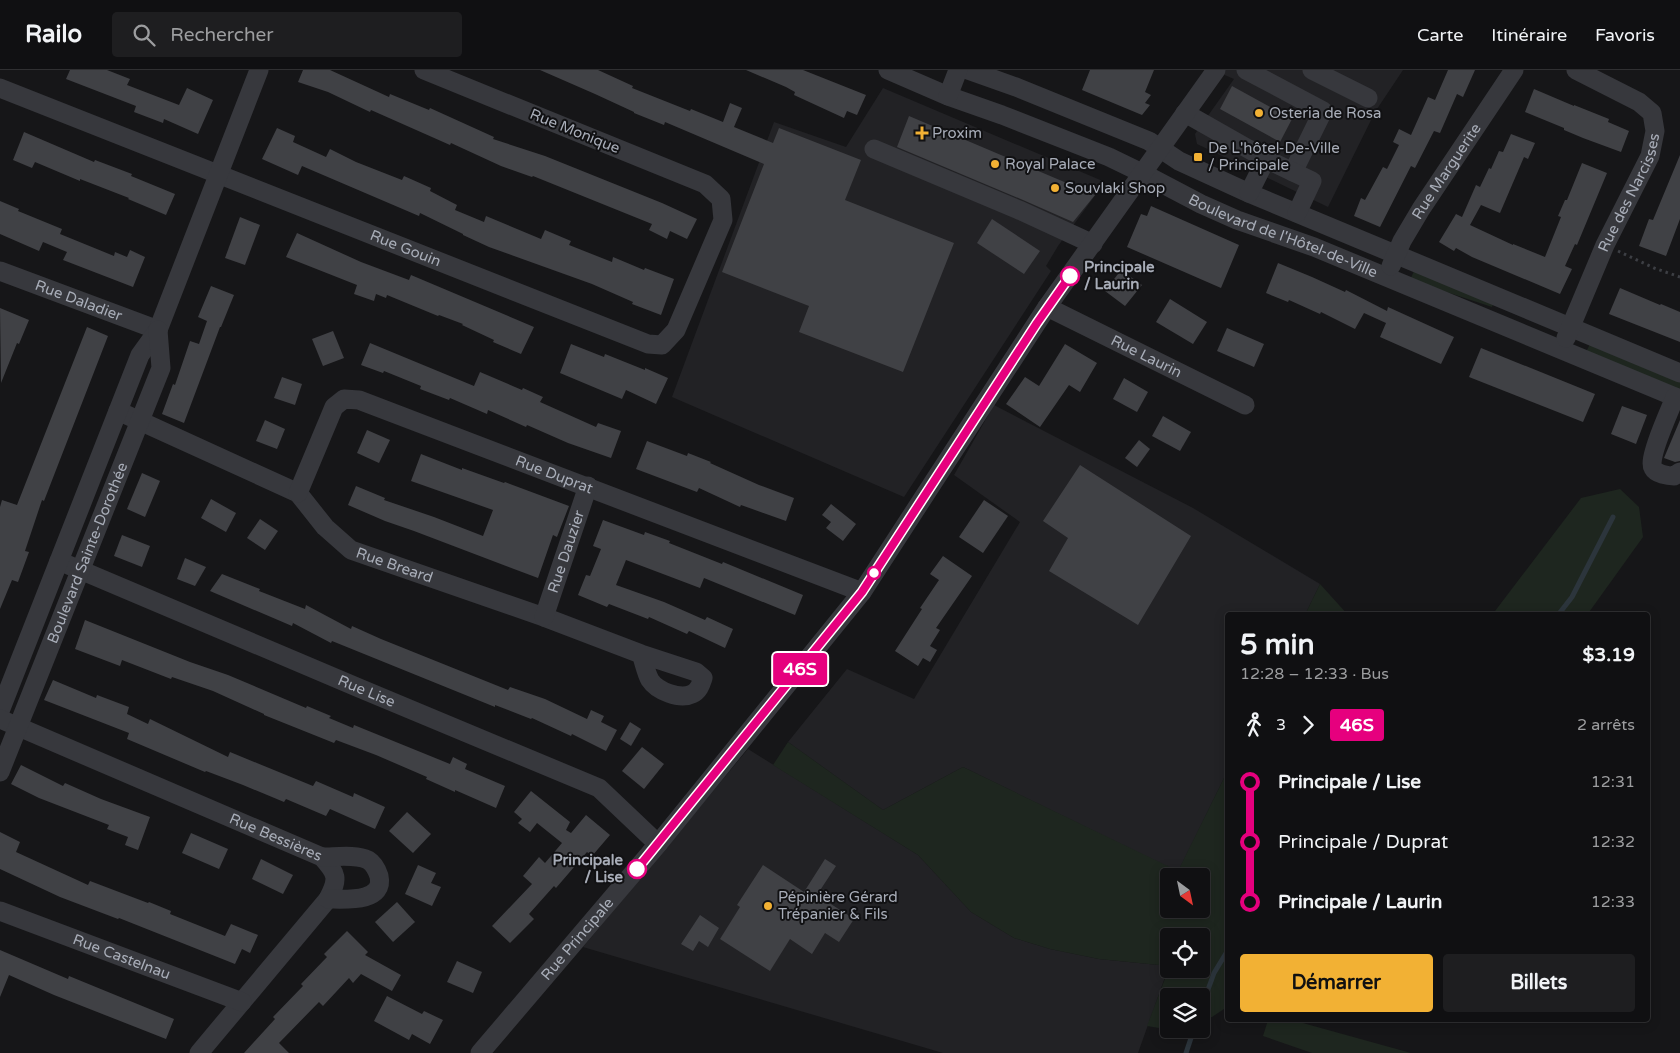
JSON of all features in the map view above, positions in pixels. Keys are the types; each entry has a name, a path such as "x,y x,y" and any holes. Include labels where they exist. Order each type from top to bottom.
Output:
{"street":[{"name":"Boulevard Sainte-Dorothée","path":"0,711 140,355 158,330 259,70"},
{"name":"Rue Monique","path":"424,70 705,184 721,199"},
{"name":"Boulevard de l'Hôtel-de-Ville","path":"888,70 948,96 1109,157 1217,212 1314,247 1678,398"},
{"path":"948,96 958,70"},
{"name":"Boulevard de l'Hôtel-de-Ville","path":"968,70 1016,87 1148,141 1179,161 1249,193 1680,373"},
{"name":"Rue Principale","path":"480,1053 658,844 862,592 1047,307 1216,70"},
{"path":"1246,70 1323,111 1293,172"},
{"path":"1312,70 1368,98"},
{"name":"Rue Marguerite","path":"1386,278 1402,241 1426,201 1514,70"},
{"name":"Rue des Narcisses","path":"1560,350 1605,245 1650,156 1655,131 1652,113 1639,102 1576,70"},
{"path":"1002,115 1016,87"},
{"name":"Rue Gouin","path":"0,88 648,344 662,345 676,330 723,220 721,199"},
{"path":"1185,114 1266,159 1312,181 1297,213"},
{"path":"874,149 1019,210 1093,244"},
{"path":"1249,193 1266,159"},
{"name":"Rue Daladier","path":"0,271 158,330"},
{"name":"Rue Laurin","path":"1047,307 1245,406"},
{"name":"Boulevard Sainte-Dorothée","path":"0,772 161,368 158,330"},
{"path":"1678,398 1654,451 1651,463 1652,468 1663,474 1674,476 1680,472"},
{"name":"Rue Duprat","path":"298,492 334,407 344,399 359,400 862,592"},
{"name":"Rue Breard","path":"118,410 298,492 325,527 352,550 544,617 641,654"},
{"name":"Rue Dauzier","path":"544,617 588,486"},
{"name":"Rue Lise","path":"59,561 599,788 658,844"},
{"name":"Rue Bessières","path":"0,719 322,857 334,870 335,886 328,899 199,1053"},
{"path":"322,857 367,859 373,864 379,875 379,883 374,892 365,898 328,899"},
{"name":"Rue Castelnau","path":"0,912 242,1002"}],"path":[{"path":"1605,245 1654,268 1680,277"}],"shaded area":[{"path":"1213,70 1403,70 1375,112 1328,207 1197,144 1195,134 1234,79"},
{"path":"883,88 1105,182 1058,246 1046,266 1051,271 904,497 672,397 774,122 846,147"},
{"path":"1414,271 1493,304 1492,307 1410,280"},
{"path":"1590,344 1680,381 1680,391 1586,352"},
{"path":"994,405 1193,508 1320,584 1306,612 1225,612 1225,776 1180,868 1170,868 963,767 883,810 788,742 847,669 914,699 1020,522 954,475"},
{"path":"1620,489 1639,507 1643,537 1589,612 1494,612 1581,498"},
{"path":"1320,584 1345,612 1306,612"},
{"path":"788,742 883,810 963,767 1172,868 1160,868 1160,918 1210,918 1210,868 1179,868 1225,776 1225,1008 1212,1017 1210,1018 1210,988 1161,988 1165,978 1210,978 1210,928 1160,928 1160,965 1099,959 1050,949 1014,938 971,912 918,855 773,765"},
{"path":"748,749 918,855 971,912 1014,938 1050,949 1099,959 1160,965 1160,978 1165,978 1138,1053 943,1053 583,947"},
{"path":"1160,992 1160,1028 1147,1026"},
{"path":"1267,1022 1299,1022 1411,1053 1312,1053 1263,1036"}],"building":[{"path":"70,70 107,70 130,79 127,85 179,105 187,88 213,100 198,134 164,119 163,123 134,112 136,106 66,79"},
{"path":"303,70 330,70 389,97 390,94 429,110 430,108 494,137 493,139 545,156 697,219 687,239 670,231 667,239 649,230 652,224 533,176 501,166 371,110 370,112 328,92 298,82"},
{"path":"540,70 598,70 633,86 632,88 723,122 730,103 742,108 734,127 773,143 779,128 861,160 845,200 954,243 903,372 799,332 809,306 722,272 764,164 665,122 664,125 634,113"},
{"path":"746,70 803,70 866,95 857,115 847,111 844,118 794,95 795,92 786,87"},
{"path":"1090,70 1154,70 1145,92 1151,95 1145,103 1150,105 1142,115 1082,90"},
{"path":"1448,70 1475,70 1463,97 1457,94 1440,133 1434,131 1415,168 1411,166 1380,227 1354,216 1361,198 1365,200 1383,167 1387,169 1399,145 1393,142 1399,129 1411,135 1428,97 1435,100"},
{"path":"1232,86 1292,119 1280,142 1220,109"},
{"path":"1534,89 1609,119 1608,122 1629,131 1621,152 1583,138 1525,112"},
{"path":"909,116 1095,195 1073,222 897,147"},
{"path":"277,128 295,136 293,142 326,157 330,149 356,162 402,180 404,176 431,188 430,191 457,205 455,210 484,222 486,216 541,239 545,230 571,241 569,245 612,262 613,257 644,270 645,268 674,279 661,315 632,304 633,302 592,284 489,247 420,213 419,216 302,166 298,175 262,159"},
{"path":"24,132 94,162 95,160 132,174 131,176 175,194 166,215 129,198 80,179 80,181 35,162 32,168 13,160"},
{"path":"1511,134 1535,143 1528,159 1524,157 1500,213 1481,205 1470,225 1513,245 1545,257 1561,217 1558,216 1565,200 1567,200 1582,163 1607,173 1577,245 1575,244 1565,266 1572,269 1560,294 1472,257 1456,248 1454,251 1439,242 1456,214 1462,217 1476,185 1480,187 1499,151 1503,152"},
{"path":"1680,155 1680,219 1666,256 1639,246 1649,219 1653,220"},
{"path":"0,201 19,209 18,211 62,229 60,234 114,256 115,252 127,257 130,250 145,257 133,287 63,260 67,252 43,242 39,251 0,234"},
{"path":"1151,206 1239,245 1221,288 1127,247 1141,214 1147,216"},
{"path":"240,217 260,225 245,265 225,258"},
{"path":"992,219 1040,251 1024,274 977,243"},
{"path":"297,233 361,262 409,280 411,275 534,327 521,354 493,342 494,340 463,324 387,295 386,298 376,294 374,301 354,294 357,285 286,257"},
{"path":"1278,263 1345,292 1346,290 1387,311 1388,307 1454,337 1441,364 1380,337 1386,323 1364,313 1355,329 1321,312 1320,314 1289,300 1288,302 1266,293"},
{"path":"1121,270 1142,285 1125,306 1105,291"},
{"path":"211,286 234,295 184,423 162,414 173,384 175,385 190,341 199,344 207,321 198,317"},
{"path":"1620,288 1680,312 1680,342 1609,314"},
{"path":"1170,299 1207,322 1193,344 1156,322"},
{"path":"0,308 29,320 19,344 17,343 1,383"},
{"path":"87,327 108,336 44,501 42,500 25,551 29,552 18,582 12,580 0,609 0,507 2,500 17,505"},
{"path":"1227,328 1264,344 1254,367 1217,351"},
{"path":"333,331 344,358 323,366 312,339"},
{"path":"370,343 474,386 480,372 543,397 540,402 596,427 598,423 621,431 611,458 568,443 527,425 526,427 488,410 487,414 450,398 449,400 420,389 421,386 384,371 383,373 361,365"},
{"path":"571,344 604,357 605,354 645,370 645,368 668,378 656,404 626,390 622,399 560,373"},
{"path":"1065,344 1097,363 1080,392 1069,385 1040,427 1006,404 1025,377 1039,386"},
{"path":"1481,348 1595,394 1583,422 1469,377"},
{"path":"282,377 302,384 295,405 274,398"},
{"path":"1124,378 1148,392 1137,412 1113,399"},
{"path":"1622,406 1647,415 1636,444 1611,434"},
{"path":"1163,416 1191,432 1180,451 1152,436"},
{"path":"265,420 285,429 277,449 256,441"},
{"path":"1680,420 1680,461 1675,462 1664,458"},
{"path":"367,430 390,440 379,463 357,453"},
{"path":"1139,440 1150,449 1137,467 1125,458"},
{"path":"647,441 687,456 688,453 759,485 794,498 786,521 741,505 740,507 699,488 697,492 636,469"},
{"path":"421,454 462,470 462,468 505,482 569,506 557,537 553,535 538,578 385,521 348,505 356,486 385,498 384,500 483,536 493,510 411,481"},
{"path":"1080,465 1191,536 1138,625 1049,571 1068,538 1043,521"},
{"path":"142,473 160,481 145,517 127,509"},
{"path":"211,499 236,513 226,532 201,518"},
{"path":"984,500 1008,516 983,553 959,537"},
{"path":"831,504 856,524 843,541 826,528 831,522 822,515"},
{"path":"260,519 278,531 265,550 247,538"},
{"path":"603,520 644,535 645,532 670,541 669,543 722,564 723,562 803,595 795,615 704,578 700,588 626,560 616,585 664,602 705,620 707,617 733,629 725,648 689,631 687,634 649,617 648,619 609,604 607,607 578,595 586,575 590,576 601,549 593,546"},
{"path":"122,535 150,546 142,567 114,556"},
{"path":"943,556 972,576 936,628 940,630 930,646 937,650 930,662 923,658 918,666 895,651 939,580 930,574"},
{"path":"185,558 206,567 195,586 177,579"},
{"path":"222,574 305,609 306,605 351,629 352,626 508,690 510,687 545,699 587,719 591,710 604,716 601,722 617,730 606,751 572,734 571,736 532,718 495,705 495,707 332,641 331,643 293,623 292,626 210,591"},
{"path":"85,620 190,662 228,675 306,708 307,706 353,728 354,725 450,764 453,757 467,764 465,769 505,786 496,808 455,790 455,792 426,779 427,777 376,755 336,740 334,743 264,715 213,691 172,677 171,679 122,660 120,666 75,649"},
{"path":"53,680 96,698 97,695 129,707 127,714 148,724 150,719 228,757 230,752 313,786 316,781 353,797 354,793 385,807 375,829 330,809 326,816 286,799 284,802 205,772 127,739 129,733 44,700"},
{"path":"630,722 641,729 631,746 620,739"},
{"path":"642,747 664,764 644,789 622,771"},
{"path":"21,765 63,786 65,783 150,817 138,850 125,845 128,837 107,829 109,825 39,798 11,784"},
{"path":"531,791 570,822 566,830 571,833 586,815 610,835 592,856 587,852 556,888 554,886 529,914 534,919 510,943 492,926 532,884 523,876 539,857 545,863 562,843 537,823 530,832 518,823 522,819 514,812"},
{"path":"407,812 431,834 413,853 389,831"},
{"path":"0,832 20,842 16,852 88,885 90,881 149,902 171,911 170,914 225,936 231,924 258,935 250,953 242,949 235,964 60,897 0,869"},
{"path":"191,833 228,849 219,869 182,853"},
{"path":"261,859 293,875 283,894 252,879"},
{"path":"825,859 836,866 817,895 854,919 839,942 825,933 812,954 790,939 770,971 720,939 740,907 737,905 763,865 804,892"},
{"path":"418,865 436,873 431,883 441,887 432,906 405,894"},
{"path":"397,902 415,922 393,942 375,922"},
{"path":"700,915 719,928 708,947 699,941 693,951 681,944"},
{"path":"347,931 368,952 365,955 401,975 392,991 361,974 353,983 349,978 323,1006 319,1002 279,1043 289,1053 244,1053 275,1019 273,1017 303,986 301,984 327,957 324,954"},
{"path":"0,950 68,979 69,976 174,1019 166,1039 54,995 9,975 0,997"},
{"path":"457,961 482,972 473,993 447,982"},
{"path":"387,996 422,1014 424,1011 443,1020 430,1044 412,1034 409,1040 374,1021"}],"waterway":[{"path":"1560,612 1572,597 1613,517"},
{"path":"1209,988 1214,973 1225,955"},
{"path":"1186,1053 1191,1038"}],"bus line":[{"name":"46S","path":"637,869 862,592 1047,307 1070,276"}],"place":[{"name":"Osteria de Rosa","path":"1259,113"},
{"name":"Proxim","path":"922,133"},
{"name":"De L'hôtel-De-Ville / Principale","path":"1198,157"},
{"name":"Royal Palace","path":"995,164"},
{"name":"Souvlaki Shop","path":"1055,188"},
{"name":"Principale / Laurin","path":"1070,276"},
{"name":"Principale / Lise","path":"637,869"},
{"name":"Pépinière Gérard Trépanier & Fils","path":"768,906"}]}
